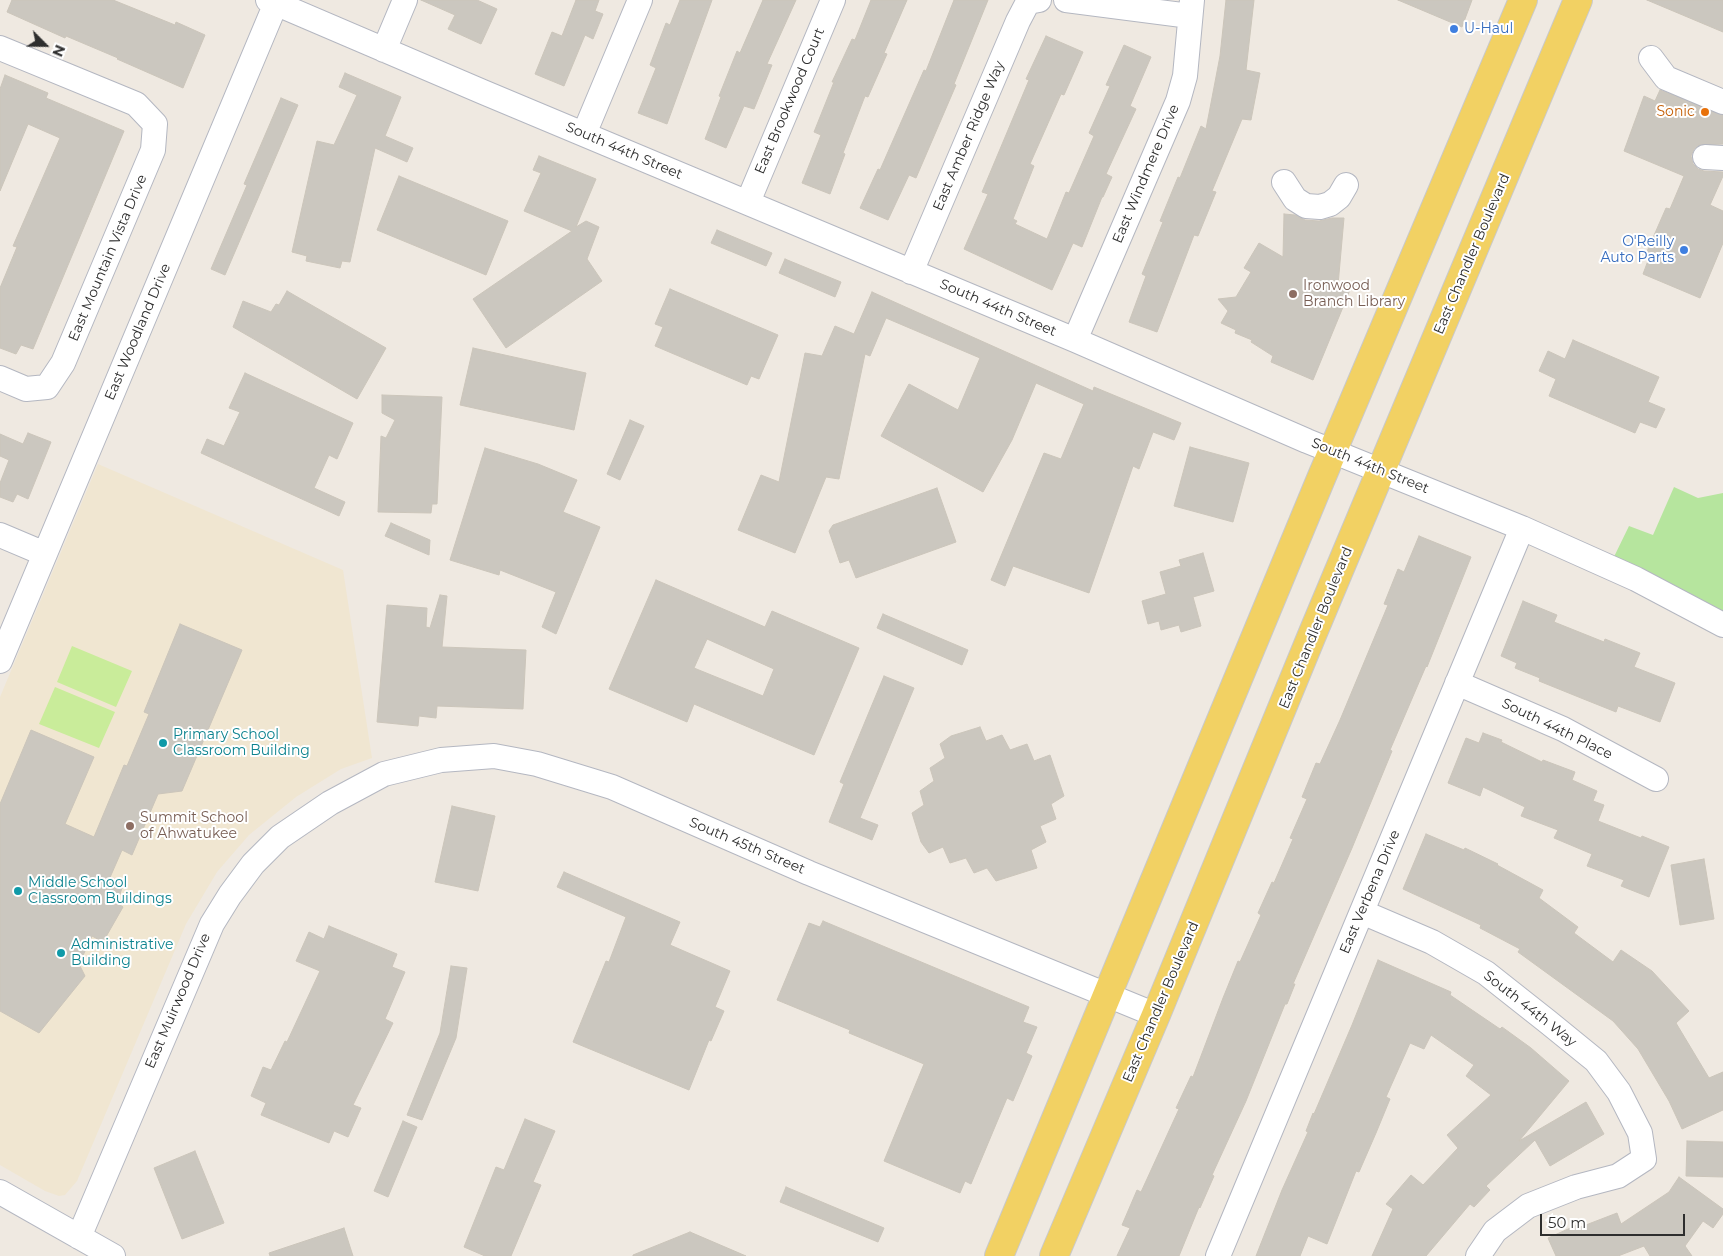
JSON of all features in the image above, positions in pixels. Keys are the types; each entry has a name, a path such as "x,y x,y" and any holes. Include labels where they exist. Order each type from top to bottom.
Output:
{"main road":[{"path":"999,1256 1333,451 1523,0"},
{"name":"East Chandler Boulevard","path":"1054,1256 1578,0"}],"street":[{"path":"384,50 405,0"},
{"path":"584,134 640,0"},
{"name":"East Brookwood Court","path":"748,202 833,0"},
{"path":"1066,0 1191,8"},
{"name":"East Amber Ridge Way","path":"912,272 1018,21 1034,1"},
{"name":"South 44th Street","path":"272,2 1075,340 1333,451 1522,528 1636,579 1723,625"},
{"name":"East Woodland Drive","path":"0,661 272,2"},
{"name":"East Windmere Drive","path":"1075,340 1178,101 1185,76 1191,8"},
{"name":"East Mountain Vista Drive","path":"0,48 136,104 155,124 153,150 63,363 47,387 26,389 0,378"},
{"path":"1651,58 1666,78 1723,102"},
{"path":"1284,182 1295,200 1306,206 1320,207 1330,204 1339,197 1346,186"},
{"name":"East Verbena Drive","path":"1218,1256 1522,528"},
{"path":"0,535 44,554"},
{"name":"South 44th Place","path":"1457,683 1563,729 1656,779"},
{"name":"South 45th Street","path":"330,803 384,774 442,760 494,756 537,764 612,787 803,870 1156,1015"},
{"name":"East Muirwood Drive","path":"79,1237 212,924 253,864 280,837 330,803"},
{"name":"South 44th Way","path":"1362,912 1432,942 1486,973 1596,1061 1619,1092 1640,1133 1644,1160 1618,1176 1576,1188 1528,1206 1495,1231 1478,1256"},
{"path":"0,1192 114,1256"}],"shaded area":[{"name":"Summit School of Ahwatukee","path":"98,464 343,570 372,758 341,769 296,797 249,835 217,872 186,924 77,1181 65,1195 59,1196 45,1191 0,1165 0,697"}],"green space":[{"path":"1674,487 1698,498 1723,493 1723,625 1609,567 1629,526 1653,535"},
{"path":"72,646 132,671 116,707 57,682"},
{"path":"55,687 115,712 99,748 39,724"}],"building":[{"path":"12,0 113,0 175,25 176,22 205,35 183,88 118,58 66,36 65,38 7,12"},
{"path":"421,0 477,0 497,9 481,44 448,29 455,15"},
{"path":"576,0 599,0 595,11 603,14 593,39 585,35 564,86 535,74 552,32 562,36"},
{"path":"680,0 712,0 667,124 638,113 656,68 650,65 666,23 670,25"},
{"path":"763,0 796,0 767,64 772,65 754,109 744,106 726,148 705,139 721,97 719,96 737,51 740,53"},
{"path":"871,0 907,0 884,53 887,54 868,97 865,96 843,153 845,154 830,194 802,183 821,135 814,132 834,82 832,82 852,39 855,40"},
{"path":"954,0 988,0 954,84 956,85 916,178 909,175 888,220 860,208 878,169 880,170 924,70 926,71"},
{"path":"1226,0 1254,0 1246,70 1260,73 1251,120 1242,119 1212,191 1216,192 1198,236 1194,235 1157,332 1129,322 1146,276 1142,274 1163,222 1160,221 1201,126 1206,129 1220,56"},
{"name":"U-Haul","path":"1398,0 1472,0 1462,27"},
{"path":"1647,0 1723,0 1723,32"},
{"path":"1046,36 1083,52 1064,95 1061,94 1030,164 1034,166 1013,219 1017,221 1015,224 1047,239 1066,192 1069,193 1094,136 1089,133 1110,86 1106,85 1124,45 1151,57 1130,106 1136,109 1106,174 1112,177 1082,247 1073,243 1052,290 964,249 988,194 982,192 1029,80 1026,79"},
{"path":"345,73 401,97 385,136 413,148 407,162 375,148 350,262 342,261 340,268 306,261 307,256 292,252 317,141 334,145 357,95 339,87"},
{"path":"5,75 48,93 46,98 124,131 33,349 21,345 16,354 0,348 0,288 17,247 13,246 60,138 28,124 0,191 0,89"},
{"path":"1660,90 1723,115 1723,144 1699,145 1694,149 1691,156 1693,164 1698,169 1723,172 1710,205 1723,211 1723,243 1700,298 1643,274 1649,258 1645,256 1666,208 1670,209 1684,176 1624,151 1644,96 1655,101"},
{"path":"281,98 298,105 225,275 211,269 247,185 244,184"},
{"path":"539,156 596,179 576,227 586,221 599,227 587,259 602,281 506,348 473,299 572,231 524,211 541,173 533,170"},
{"path":"399,176 508,221 486,275 377,230"},
{"name":"Ironwood Branch Library","path":"1284,214 1295,215 1305,220 1319,221 1344,218 1338,285 1350,290 1313,380 1271,362 1273,356 1251,342 1252,340 1235,333 1236,330 1221,323 1228,311 1218,299 1236,297 1251,272 1244,268 1259,243 1283,257"},
{"path":"717,230 772,253 766,266 711,243"},
{"path":"785,259 841,282 835,297 779,273"},
{"path":"670,289 778,335 759,379 751,376 747,385 655,346 663,327 655,324"},
{"path":"287,291 386,348 357,399 233,327 243,301 271,312 276,304 279,305"},
{"path":"872,292 1093,391 1094,387 1181,423 1174,440 1153,432 1139,469 1133,466 1089,593 1013,566 1005,586 991,580 1044,453 1061,459 1084,404 1036,383 1012,440 983,492 881,436 909,384 958,410 980,358 886,318 870,356 865,354 839,479 826,477 795,553 738,530 761,475 779,482 805,353 822,356 835,326 854,334"},
{"path":"1573,340 1659,377 1648,402 1665,409 1656,428 1640,422 1635,433 1549,396 1556,379 1539,371 1548,351 1565,359"},
{"path":"473,348 586,373 574,430 460,405"},
{"path":"245,373 353,423 337,459 329,455 314,488 345,502 339,516 201,453 207,439 224,446 240,412 229,408"},
{"path":"382,395 442,397 437,504 432,504 431,513 378,512 381,436 386,438 395,420 382,413"},
{"path":"630,420 644,426 620,480 607,474"},
{"path":"28,433 51,442 28,499 17,494 13,502 0,497 0,483 9,460 0,456 0,434 23,444"},
{"path":"1190,447 1249,463 1233,522 1174,506"},
{"path":"485,448 538,464 577,480 563,512 600,527 556,634 542,627 556,592 500,570 499,575 450,560"},
{"path":"937,488 956,542 856,578 849,560 840,563 829,531 833,525"},
{"path":"391,523 430,540 429,555 385,536"},
{"path":"1419,536 1471,557 1427,667 1390,750 1392,751 1352,848 1293,984 1295,984 1287,1004 1285,1004 1246,1101 1212,1175 1214,1176 1179,1256 1117,1256 1130,1228 1122,1225 1137,1190 1141,1192 1179,1109 1176,1108 1191,1076 1193,1077 1238,961 1240,962 1261,915 1258,913 1272,882 1274,883 1293,839 1290,838 1307,799 1302,797 1316,763 1320,764 1340,720 1388,605 1384,604 1398,569 1404,572"},
{"path":"1203,553 1214,591 1193,597 1201,626 1181,632 1179,625 1161,630 1159,621 1148,624 1142,601 1166,594 1160,572 1181,566 1179,560"},
{"path":"656,580 765,627 772,611 859,648 814,755 694,704 687,722 609,689","holes":["707,639 774,669 763,696 694,668"]},
{"path":"440,595 447,596 442,647 526,650 523,709 437,706 436,718 419,716 418,726 377,722 387,605 427,608 426,627 430,628"},
{"path":"1523,601 1557,615 1554,622 1604,642 1605,639 1640,653 1634,667 1675,683 1660,722 1618,706 1616,712 1539,681 1540,678 1515,668 1517,663 1501,656"},
{"path":"883,614 968,650 962,665 877,628"},
{"path":"180,624 242,650 182,791 158,794 132,855 122,850 108,882 122,888 117,903 123,907 103,942 92,936 79,964 85,976 39,1033 0,1011 0,804 31,730 94,757 65,824 94,837 124,765 127,766 149,714 144,712"},
{"path":"884,676 914,688 860,818 878,825 872,840 829,822 844,784 840,782"},
{"path":"980,727 986,741 1002,735 1010,750 1027,744 1034,761 1050,755 1064,796 1051,804 1056,819 1040,826 1046,842 1031,850 1037,868 996,881 987,868 974,873 966,858 950,863 943,847 929,853 921,842 912,813 924,805 920,791 934,781 930,768 945,758 940,744 951,736"},
{"path":"1483,733 1502,740 1501,742 1542,762 1543,760 1575,772 1572,780 1597,791 1593,801 1604,805 1598,821 1669,847 1649,897 1621,886 1624,880 1587,866 1592,854 1554,838 1558,830 1521,816 1525,807 1483,787 1480,796 1448,783 1466,738 1479,743"},
{"path":"452,806 495,816 478,891 435,882"},
{"path":"1426,834 1464,850 1465,848 1498,864 1543,890 1539,898 1578,927 1574,933 1613,962 1621,950 1652,971 1689,1011 1676,1023 1709,1078 1723,1072 1723,1110 1682,1129 1669,1101 1638,1049 1613,1021 1518,952 1520,949 1480,928 1481,925 1403,889"},
{"path":"1704,859 1714,919 1680,925 1671,865"},
{"path":"564,872 680,922 670,945 730,971 715,1007 724,1011 711,1041 709,1040 689,1090 573,1042 606,961 609,962 626,917 557,887"},
{"path":"823,921 1029,1007 1023,1022 1037,1027 1026,1053 1032,1056 1013,1101 1007,1098 971,1184 965,1181 960,1193 884,1161 924,1064 849,1033 850,1030 777,1000 809,923 820,927"},
{"path":"329,926 397,954 392,967 405,972 385,1019 393,1023 353,1105 361,1108 348,1137 334,1131 329,1143 261,1115 266,1103 251,1096 263,1067 271,1070 285,1041 287,1042 320,971 296,961 309,932 324,939"},
{"path":"1378,960 1451,992 1450,995 1500,1029 1502,1027 1531,1048 1569,1081 1519,1141 1586,1102 1604,1134 1550,1166 1535,1140 1486,1186 1490,1190 1474,1207 1470,1204 1426,1256 1372,1256 1393,1209 1386,1204 1411,1175 1423,1185 1458,1148 1447,1135 1491,1095 1466,1076 1474,1065 1431,1035 1424,1049 1410,1043 1386,1097 1390,1099 1376,1133 1359,1172 1356,1171 1327,1244 1308,1236 1300,1256 1256,1256 1282,1190 1308,1132 1306,1131 1313,1113"},
{"path":"451,966 467,968 456,1038 422,1120 407,1115 440,1033"},
{"path":"525,1119 555,1131 533,1182 541,1185 511,1256 485,1256 464,1247 496,1167 504,1170"},
{"path":"403,1121 417,1127 388,1197 374,1191"},
{"path":"1687,1141 1723,1142 1723,1177 1686,1176"},
{"path":"195,1151 224,1223 182,1239 154,1168"},
{"path":"1679,1177 1723,1209 1723,1214 1713,1228 1703,1221 1685,1246 1692,1256 1650,1256 1644,1246 1618,1256 1556,1256 1548,1238 1577,1225 1578,1228 1617,1213 1621,1224 1669,1192"},
{"path":"786,1187 884,1228 878,1242 780,1202"},
{"path":"344,1228 353,1256 270,1256 269,1253"},
{"path":"690,1232 746,1256 633,1256 633,1255"}],"place":[{"name":"U-Haul","path":"1454,29"},
{"name":"Sonic","path":"1705,112"},
{"name":"O'Reilly Auto Parts","path":"1684,250"},
{"name":"Ironwood Branch Library","path":"1293,294"},
{"name":"Primary School Classroom Building","path":"163,743"},
{"name":"Summit School of Ahwatukee","path":"130,826"},
{"name":"Middle School Classroom Buildings","path":"18,891"},
{"name":"Administrative Building","path":"61,953"}]}
